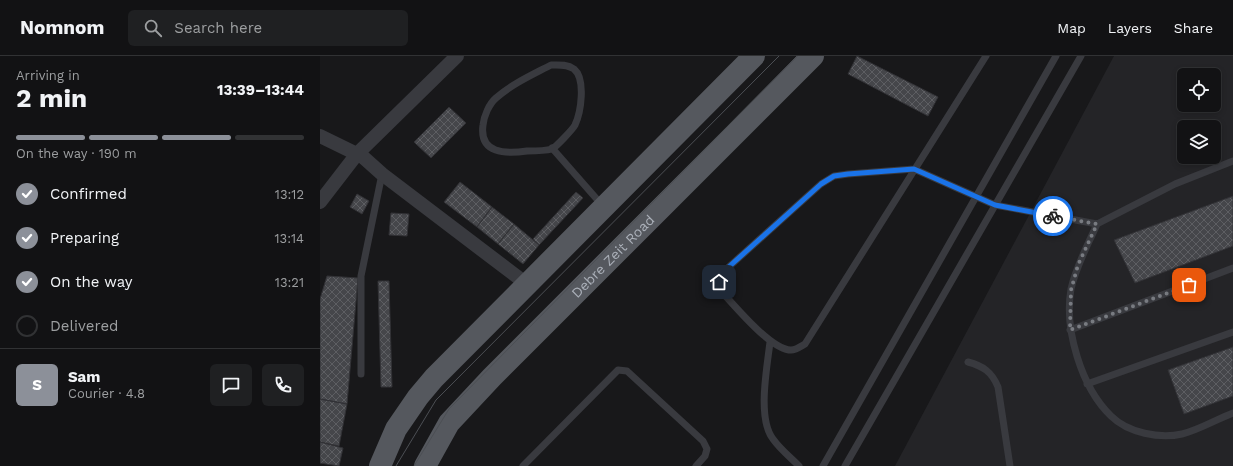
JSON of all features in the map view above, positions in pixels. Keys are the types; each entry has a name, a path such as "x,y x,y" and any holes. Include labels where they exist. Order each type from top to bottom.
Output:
{"main road":[{"path":"380,466 396,429 418,397 434,378 754,56"},
{"name":"Debre Zeit Road","path":"425,466 449,423 492,377 813,56"}],"street":[{"path":"320,202 357,154 457,56"},
{"path":"320,136 363,157 382,174 528,285"}],"lane":[{"path":"986,56 914,169 805,344 797,349 789,350 770,342 722,291 719,282 722,273 821,184 834,176 914,169 995,205 1097,224 1175,184 1233,161"},
{"path":"823,466 1056,56"},
{"path":"845,466 1081,56"},
{"path":"550,65 563,65 575,70 580,79 582,92 580,110 575,126 552,148 509,154 495,150 485,143 482,132 484,117 495,99 518,82 550,65"},
{"path":"552,148 604,208"},
{"path":"361,374 361,276 382,174"},
{"path":"1097,224 1078,265 1071,290 1070,330 1087,384 1111,416 1131,429 1157,435 1182,434 1233,413"},
{"path":"1070,330 1233,268"},
{"path":"1087,384 1233,332"},
{"path":"770,342 766,382 766,421 772,439 799,466"},
{"path":"968,362 987,370 994,378 998,387 1010,466"},
{"path":"523,466 618,370 627,371 704,441 707,449 705,456 696,466"}],"shaded area":[{"path":"1114,56 1233,56 1233,466 895,466"}],"building":[{"path":"857,56 938,97 928,116 848,74"},
{"path":"449,107 466,123 431,158 414,142"},
{"path":"460,182 492,207 477,227 444,202"},
{"path":"576,192 583,198 539,245 533,239"},
{"path":"357,194 369,201 362,214 350,207"},
{"path":"1233,196 1233,246 1135,283 1114,240"},
{"path":"492,207 514,224 498,244 477,227"},
{"path":"391,213 409,214 407,236 389,235"},
{"path":"514,224 539,245 523,264 498,244"},
{"path":"327,276 358,278 347,404 320,399 320,299"},
{"path":"378,281 389,281 392,387 381,387"},
{"path":"1233,347 1233,396 1184,414 1168,370"},
{"path":"320,399 347,404 339,446 320,442"},
{"path":"320,442 343,448 339,466 320,463"}],"tram line":[{"path":"396,466 436,400 779,56"},
{"path":"414,466 449,409 797,56"}],"way so far":[{"path":"1053,216 1097,224 1078,265 1071,290 1070,330 1189,285"}],"route":[{"path":"719,282 722,273 821,184 834,176 914,169 995,205 1053,216"}]}
